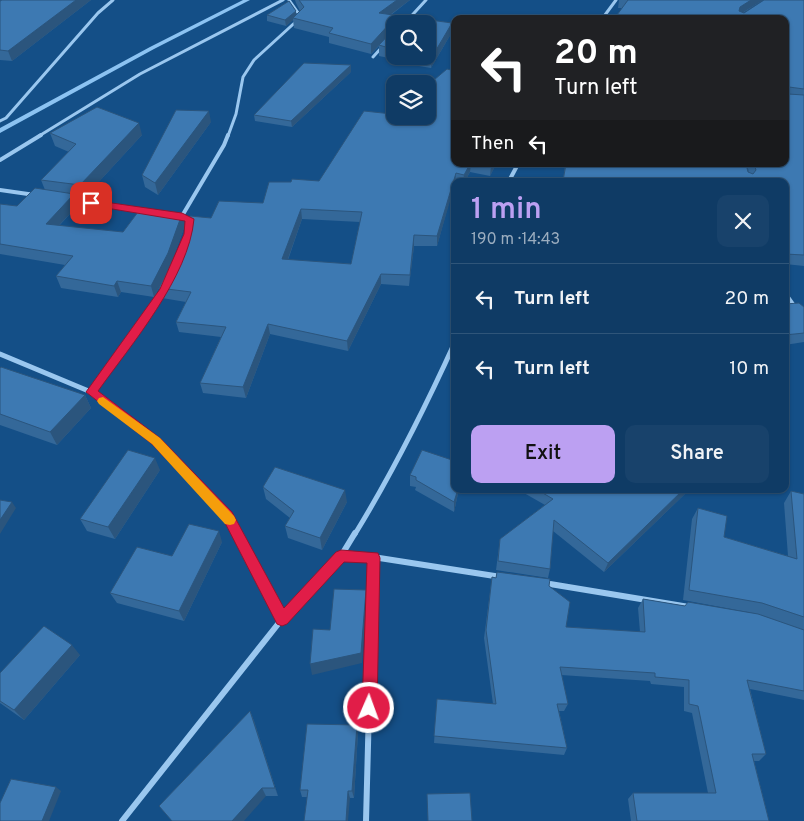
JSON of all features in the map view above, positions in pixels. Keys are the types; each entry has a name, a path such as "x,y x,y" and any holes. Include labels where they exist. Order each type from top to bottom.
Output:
{"street":[{"path":"0,121 6,118 98,13 113,0"},
{"path":"0,160 140,74 283,0"},
{"path":"182,216 224,144 236,114 243,77 254,60 301,17 289,0"},
{"path":"412,15 426,0"},
{"path":"605,15 616,0"},
{"path":"373,57 384,45"},
{"path":"0,190 38,195"},
{"path":"67,199 153,212"},
{"path":"172,214 190,219 188,234"},
{"path":"91,392 165,290 168,282"},
{"path":"789,303 804,319"},
{"path":"122,821 282,619 341,556 384,486 428,402 451,351"},
{"path":"0,354 91,392 156,441 228,516 282,619"},
{"path":"341,556 373,558 511,578"},
{"path":"366,821 373,558"},
{"path":"541,582 696,608"}],"building":[{"path":"76,0 8,51 0,50 0,1"},
{"path":"299,0 397,0 379,13 394,15 386,15 386,28 371,44 329,33 333,28 293,18 304,7"},
{"path":"628,0 751,0 740,7 739,11 744,13 764,0 804,0 804,89 789,87 789,15 617,15"},
{"path":"289,1 296,11 285,20 267,15"},
{"path":"436,21 451,23 436,50"},
{"path":"386,38 386,47 379,45"},
{"path":"304,63 351,65 291,121 254,115"},
{"path":"447,69 451,70 451,167 468,167 464,175 456,173 454,178 451,178 451,190 437,236 414,235 410,275 381,274 347,341 268,324 243,387 200,383 226,327 176,322 191,292 159,288 180,246 190,216 211,218 219,201 263,203 269,182 291,182 292,179 319,181 364,111 386,113 386,125 436,125 436,78","holes":["301,209 362,212 351,264 282,259"]},
{"path":"789,94 804,95 804,255 789,254 789,178 564,178 565,167 747,167 748,172 753,174 756,170 755,167 789,167"},
{"path":"97,107 139,123 80,185 41,180 76,144 50,133"},
{"path":"176,110 209,111 155,183 142,175"},
{"path":"35,188 74,194 46,224 123,232 141,208 182,214 168,253 151,286 117,281 114,286 56,276 73,256 0,244 0,204 17,206"},
{"path":"799,303 804,307 804,333 789,335 789,304"},
{"path":"1,367 85,395 50,432 0,414"},
{"path":"128,450 155,458 108,527 80,519"},
{"path":"422,450 451,460 451,493 457,493 454,502 416,480 416,477 410,475"},
{"path":"275,467 345,490 320,538 285,526 294,511 263,487"},
{"path":"791,491 804,494 804,617 762,603 689,590 698,508 727,516 724,537 797,559"},
{"path":"543,493 680,493 608,563 554,520 550,569 498,561 500,539 553,499"},
{"path":"0,500 12,502 0,520"},
{"path":"189,524 219,531 179,611 110,593 137,547 172,556"},
{"path":"497,572 550,579 549,586 570,602 566,627 645,632 643,599 685,606 688,602 758,614 804,630 804,691 747,680 766,754 752,754 769,821 637,821 633,793 716,793 698,706 689,704 689,680 655,677 655,673 560,667 568,704 557,704 567,748 434,736 437,699 496,704 486,630 492,577 496,578"},
{"path":"334,589 366,590 361,653 310,664 313,629 330,630"},
{"path":"44,626 72,645 14,710 0,701 0,673"},
{"path":"250,711 275,788 262,788 232,821 172,821 159,806"},
{"path":"307,724 357,725 352,791 348,791 346,821 304,821 308,790 300,790"},
{"path":"11,779 56,787 42,821 0,821 0,803"},
{"path":"470,793 472,821 428,821 427,794"}],"waterway":[{"path":"0,131 152,48 247,0"}],"slow traffic":[{"path":"103,401 156,441 230,520"}],"route":[{"path":"91,203 182,216 190,219 188,234 165,290 91,392 156,441 228,516 282,619 341,556 373,558 369,708"}]}
